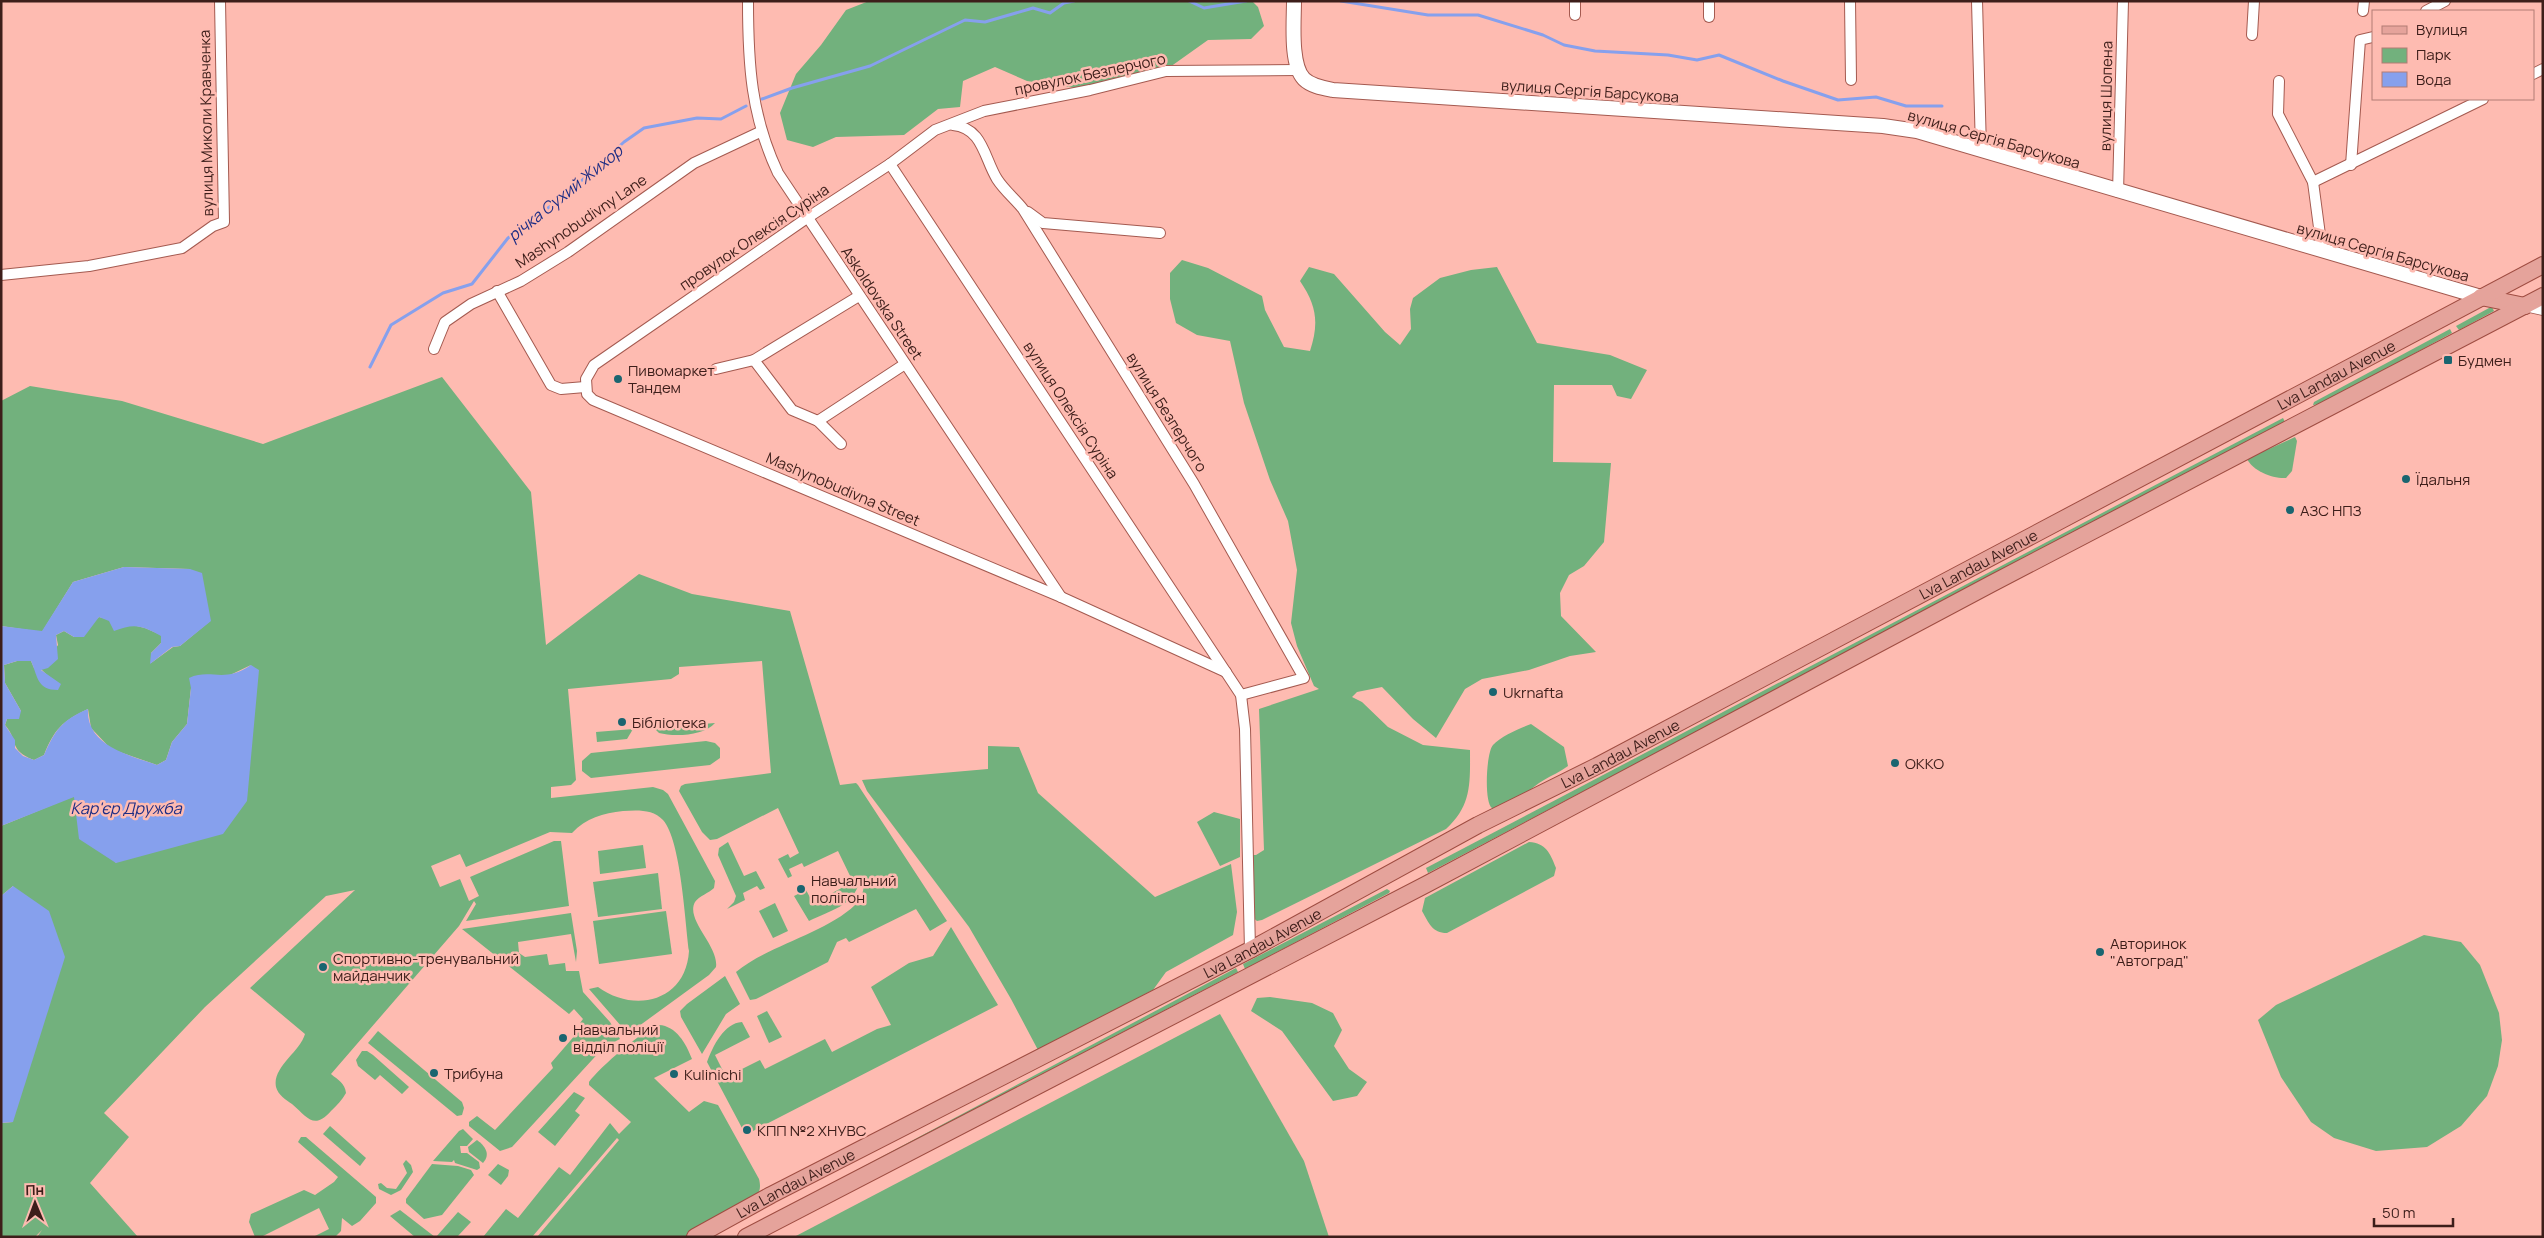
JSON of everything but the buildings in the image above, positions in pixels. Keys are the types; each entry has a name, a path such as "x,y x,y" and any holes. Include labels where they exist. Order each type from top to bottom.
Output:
{"main road":[{"path":"1294,1 1301,75"},
{"name":"вулиця Сергія Барсукова","path":"1301,75 1317,87 1333,90 1882,126 1917,131 2118,192 2481,297"},
{"name":"Lva Landau Avenue","path":"695,1237 771,1195 1250,950 1414,861 2543,265"},
{"name":"Lva Landau Avenue","path":"746,1237 1427,884 1991,584 2543,296"},
{"path":"2481,297 2524,306"},
{"path":"2296,396 2309,419"},
{"path":"1414,861 1427,884"}],"street":[{"name":"вулиця Миколи Кравченка","path":"1,275 89,266 182,248 213,226 224,222 220,1"},
{"name":"Askoldovska Street","path":"748,1 750,82 760,132 778,173 1061,596"},
{"path":"1575,1 1575,15"},
{"path":"1708,17 1709,1"},
{"path":"1850,1 1851,80"},
{"path":"1977,1 1981,150"},
{"name":"вулиця Шопена","path":"2118,192 2123,1"},
{"path":"2252,35 2254,1"},
{"path":"2428,10 2445,1"},
{"path":"2351,165 2360,40 2372,37"},
{"name":"провулок Безперчого","path":"952,125 984,112 1090,90 1166,71 1301,75"},
{"path":"2279,81 2278,114 2313,182 2322,250"},
{"path":"2313,182 2481,100"},
{"name":"провулок Олексія Суріна","path":"585,387 589,370 594,365 807,218 890,164 935,130 952,125"},
{"name":"вулиця Безперчого","path":"952,125 964,126 979,139 997,179 1023,209 1194,484 1304,678 1241,695"},
{"name":"Mashynobudivny Lane","path":"434,349 445,322 470,304 521,281 568,252 694,163 760,132"},
{"name":"вулиця Олексія Суріна","path":"890,164 1241,695"},
{"path":"1023,209 1043,223 1160,233"},
{"path":"497,291 551,386 561,389 585,387"},
{"path":"716,369 754,360 859,296"},
{"path":"2524,306 2543,310"},
{"path":"754,360 792,410 818,421 841,444"},
{"path":"818,421 905,364"},
{"name":"Mashynobudivna Street","path":"585,387 587,394 594,400 1061,596 1226,672"},
{"path":"1241,695 1245,724 1247,775 1250,950"}],"green space":[{"path":"869,1 1252,1 1258,7 1264,26 1251,39 1208,40 1170,67 1090,90 1027,81 995,67 963,81 960,107 938,109 904,135 836,137 813,147 787,140 780,113 796,74 821,45 846,10"},
{"path":"1182,260 1208,268 1262,296 1265,310 1284,347 1310,351 1315,332 1315,315 1310,299 1300,281 1309,267 1334,274 1385,332 1400,345 1411,329 1410,309 1413,298 1440,278 1471,270 1497,267 1537,343 1610,355 1647,370 1631,399 1617,396 1612,385 1554,385 1553,462 1611,463 1604,542 1584,566 1569,575 1560,593 1561,616 1596,652 1570,656 1529,670 1482,679 1465,689 1436,738 1413,719 1382,687 1357,692 1352,697 1362,702 1388,727 1423,745 1470,750 1470,773 1465,802 1461,811 1446,829 1257,921 1250,915 1249,855 1256,855 1264,850 1259,709 1319,689 1314,686 1297,646 1291,623 1297,570 1288,521 1270,480 1244,403 1230,341 1197,335 1176,323 1170,299 1170,273"},
{"path":"2492,307 2494,311 2459,330 2456,326"},
{"path":"2450,329 2452,333 2321,404 2313,405 2314,402"},
{"path":"442,377 531,492 546,645 639,574 692,594 790,611 840,785 856,783 858,785 947,921 930,931 916,909 849,942 846,938 837,942 828,962 756,999 750,1000 736,972 764,954 813,932 843,915 855,905 864,887 863,880 860,881 852,897 840,907 809,921 794,896 806,890 813,903 853,882 838,851 804,867 802,863 789,869 792,876 788,878 778,859 788,854 790,858 799,853 778,808 717,839 710,840 702,832 679,791 681,786 685,784 771,773 762,661 679,667 679,674 671,679 568,689 576,780 571,785 551,787 551,798 653,787 663,790 668,794 715,881 714,888 695,902 693,909 694,917 716,959 716,967 709,975 628,1034 589,989 598,987 612,995 627,1000 642,1001 656,998 669,991 679,982 686,968 689,951 678,863 669,830 659,816 650,812 634,810 602,815 589,820 572,833 550,832 466,867 460,854 431,866 440,887 460,879 469,901 479,896 470,877 554,841 561,841 569,906 466,921 476,904 474,901 459,926 331,1074 343,1084 346,1093 325,1117 315,1121 307,1117 283,1097 276,1087 278,1073 298,1047 305,1034 250,988 355,890 326,896 205,1007 104,1113 129,1137 90,1183 138,1237 37,1237 42,1230 35,1237 1,1237 1,1123 13,1122 13,886 1,896 1,826 74,796 116,863 251,665 228,676 210,675 191,688 187,724 172,742 166,760 157,765 111,749 91,728 88,709 65,722 60,727 51,739 44,755 34,760 20,753 5,725 7,719 21,711 5,683 4,665 17,661 31,661 34,668 48,676 41,669 58,645 56,635 64,631 74,637 99,617 145,628 161,635 161,643 151,653 151,663 173,647 180,646 210,621 190,569 124,567 73,582 42,632 1,626 1,401 30,386 122,401 263,444"},
{"path":"2283,418 2285,422 1428,873 1426,868"},
{"path":"2295,437 2297,441 2292,471 2286,478 2275,477 2259,471 2247,459"},
{"path":"715,723 704,731 680,735 659,733 654,728"},
{"path":"1531,724 1564,747 1568,766 1506,806 1492,808 1488,797 1487,767 1493,745 1501,738"},
{"path":"633,729 627,739 597,742 596,732"},
{"path":"706,741 715,743 720,748 720,758 710,765 591,778 582,771 582,761 591,753"},
{"path":"988,746 1019,747 1038,793 1155,897 1231,864 1237,912 1233,935 1166,972 1153,990 1038,1050 969,927 867,791 862,780 988,769"},
{"path":"1214,812 1240,819 1240,857 1220,866 1197,822"},
{"path":"728,842 744,876 756,871 765,888 760,890 757,886 743,893 745,900 727,909 734,902 736,896 718,855 719,848"},
{"path":"1529,842 1540,844 1547,850 1556,868 1554,876 1447,933 1434,929 1422,911 1425,898"},
{"path":"643,845 646,868 600,874 598,851"},
{"path":"658,873 662,909 598,917 593,882"},
{"path":"1387,889 1390,891 1389,893 1245,969 1243,964"},
{"path":"775,903 788,931 773,938 759,911"},
{"path":"666,911 672,954 599,964 593,921"},
{"path":"571,913 577,951 576,962 571,934 518,942 519,953 525,957 547,954 549,965 565,963 566,971 579,971 583,992 610,1022 620,1039 604,1047 512,1147 500,1151 469,1126 469,1122 477,1116 495,1130 553,1068 551,1063 583,1026 580,1023 583,1019 574,1009 569,1014 462,929"},
{"path":"951,927 998,1005 753,1131 749,1124 742,1128 707,1062 720,1036 730,1026 742,1022 750,1037 715,1055 726,1077 760,1060 765,1069 825,1039 832,1052 877,1029 891,1025 871,987 909,963 933,956"},
{"path":"2424,935 2461,942 2480,965 2499,1013 2502,1040 2498,1066 2487,1096 2461,1126 2427,1147 2376,1151 2334,1138 2311,1122 2281,1077 2258,1020 2276,1005"},
{"path":"1236,968 1238,972 793,1204"},
{"path":"725,976 740,1004 726,1014 702,1054 681,1017 680,1011"},
{"path":"1270,997 1312,1003 1333,1013 1342,1030 1334,1046 1349,1069 1367,1082 1357,1096 1333,1101 1282,1031 1251,1011 1257,998"},
{"path":"767,1011 782,1037 769,1043 757,1016"},
{"path":"1220,1014 1304,1161 1329,1237 794,1237"},
{"path":"659,1025 670,1028 680,1036 692,1059 654,1078 689,1112 704,1101 718,1105 759,1179 760,1190 757,1195 750,1202 686,1237 537,1237 619,1140 617,1138 532,1237 483,1237 506,1209 518,1218 559,1167 570,1175 610,1123 619,1134 631,1122 589,1085 589,1082 622,1049"},
{"path":"378,1031 462,1102 464,1108 462,1115 457,1116 368,1043"},
{"path":"362,1051 367,1051 373,1055 409,1087 402,1094 380,1075 375,1080 358,1066 356,1060"},
{"path":"574,1092 585,1098 575,1111 580,1115 555,1146 538,1132"},
{"path":"330,1126 366,1158 360,1166 323,1134"},
{"path":"463,1129 473,1139 467,1146 460,1146 461,1153 467,1153 479,1162 480,1168 477,1170 455,1163 454,1160 452,1162 433,1161 459,1131"},
{"path":"301,1137 306,1137 376,1197 376,1203 360,1221 352,1226 342,1218 341,1231 335,1237 313,1237 329,1229 319,1208 261,1237 255,1237 249,1222 251,1214 304,1190 315,1195 338,1177 298,1142"},
{"path":"477,1140 487,1153 483,1163 469,1152 468,1147"},
{"path":"406,1160 411,1165 413,1172 401,1190 391,1195 379,1189 378,1184 381,1183 387,1188 396,1189 407,1173 403,1164"},
{"path":"432,1164 458,1166 471,1170 474,1175 442,1215 424,1219 406,1203 406,1199"},
{"path":"498,1164 509,1170 508,1176 501,1185 488,1175"},
{"path":"400,1210 435,1237 415,1237 390,1216"},
{"path":"458,1212 471,1222 457,1237 436,1237"}],"water":[{"name":"Кар'єр Дружба","path":"124,567 190,569 202,573 211,621 180,646 172,647 150,664 151,653 161,643 161,636 143,627 133,626 114,631 109,621 99,617 84,637 74,637 64,631 56,635 58,659 48,668 41,670 61,684 58,690 46,688 39,682 31,661 17,661 4,665 5,683 21,711 19,719 7,719 5,725 15,740 15,748 23,756 34,760 44,755 60,727 72,717 88,709 89,722 94,732 102,740 123,753 157,765 166,760 172,742 187,724 191,688 189,678 204,674 233,674 251,665 259,670 247,801 223,834 116,863 79,839 74,797 1,826 1,626 42,631 73,582"},
{"path":"13,886 49,911 65,957 13,1122 1,1123 1,896"}],"waterway":[{"name":"річка Сухий Жихор","path":"762,99 792,88 870,66 965,20 985,22 1033,8 1050,13 1064,3 1074,1"},
{"name":"річка Сухий Жихор","path":"1189,1 1204,8 1246,1"},
{"name":"річка Сухий Жихор","path":"1341,1 1428,15 1478,15 1543,35 1564,45 1595,51 1668,55 1697,60 1719,55 1783,81 1838,100 1876,97 1906,106 1942,106"},
{"name":"річка Сухий Жихор","path":"370,367 391,325 443,293 472,284 508,238 568,193 624,142 644,128 697,118 721,119 746,106"}],"place":[{"name":"Будмен","path":"2448,360"},
{"name":"Пивомаркет Тандем","path":"618,379"},
{"name":"Їдальня","path":"2406,479"},
{"name":"АЗС НПЗ","path":"2290,510"},
{"name":"Ukrnafta","path":"1493,692"},
{"name":"Бібліотека","path":"622,722"},
{"name":"OKKO","path":"1895,763"},
{"name":"Навчальний полігон","path":"801,889"},
{"name":"Авторинок \"Автоград\"","path":"2100,952"},
{"name":"Спортивно-тренувальний майданчик","path":"323,967"},
{"name":"Навчальний відділ поліції","path":"563,1038"},
{"name":"Трибуна","path":"434,1073"},
{"name":"Kulinichi","path":"674,1074"},
{"name":"КПП №2 ХНУВС","path":"747,1130"}]}
